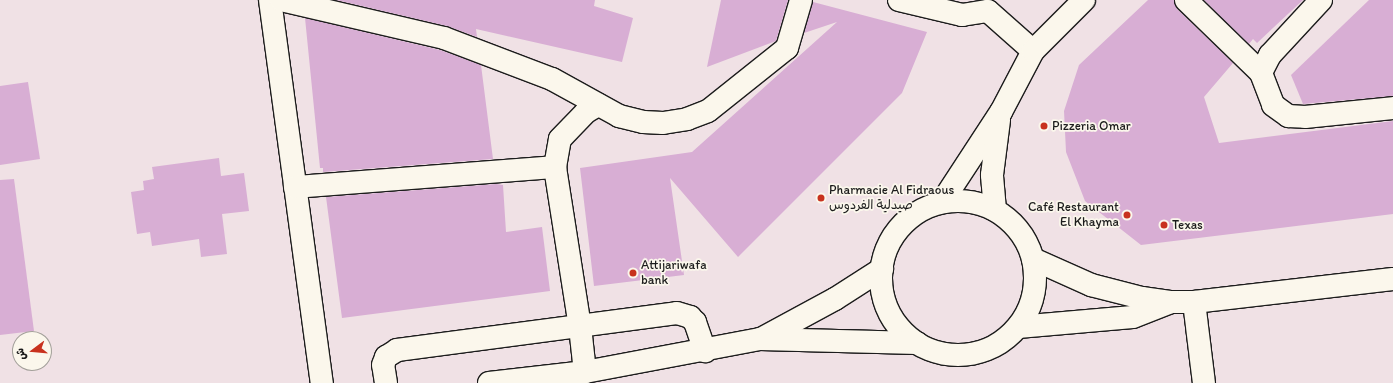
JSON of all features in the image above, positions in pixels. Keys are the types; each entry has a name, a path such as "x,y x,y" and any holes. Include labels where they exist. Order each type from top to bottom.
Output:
{"street":[{"path":"270,0 322,383"},
{"path":"282,0 444,38 552,79 619,116 643,122 663,123 687,119 708,111 787,48 801,0"},
{"path":"899,0 962,14 988,6 1033,51"},
{"path":"942,202 1000,112 1033,51 1084,0"},
{"path":"1186,0 1261,73 1273,105 1288,116 1393,108"},
{"path":"1261,73 1270,55 1321,0"},
{"path":"585,372 580,327 555,167 560,139 586,112 598,105"},
{"path":"995,210 992,176 1000,112"},
{"path":"295,188 555,167"},
{"path":"489,383 585,372 705,351 760,339 917,343 945,353 960,355 981,352 1002,342 1018,327 1030,306 1035,283 1033,259 1025,239 1012,223 995,210 978,203 942,202 920,211 902,225 889,245 882,269 882,290 889,311 901,329 917,343"},
{"path":"1033,259 1091,284 1142,298 1172,302 1194,302 1393,279"},
{"path":"760,339 834,299 882,269"},
{"path":"1018,327 1133,317 1172,302"},
{"path":"1194,302 1204,383"},
{"path":"386,383 383,365 386,357 397,350 684,314 690,317 698,328 705,351"}],"building":[{"path":"336,0 595,0 594,6 633,18 622,62 476,29 477,37 447,26"},
{"path":"721,0 788,0 776,41 707,67"},
{"path":"1148,0 1174,0 1177,9 1233,63 1204,97 1219,143 1393,121 1393,214 1141,245 1085,201 1066,152 1064,111 1079,65"},
{"path":"1204,0 1303,0 1257,43 1253,39 1249,44"},
{"path":"1369,0 1393,0 1393,96 1303,104 1291,75"},
{"path":"813,2 927,32 902,93 738,257 670,178 684,275 594,286 580,168 692,152 837,22 804,33"},
{"path":"305,18 440,50 481,65 493,159 323,172 323,168 320,168"},
{"path":"28,82 40,159 0,165 0,86"},
{"path":"219,158 221,176 244,173 249,211 222,214 227,254 201,257 199,239 152,246 150,232 137,234 131,192 144,190 143,181 154,179 152,167"},
{"path":"14,179 34,331 12,331 12,334 0,335 0,180"},
{"path":"496,184 503,185 506,232 542,227 550,291 342,318 326,197"}],"place":[{"name":"Pizzeria Omar","path":"1044,126"},
{"name":"Pharmacie Al Fidraous صيدلية الفردوس","path":"821,198"},
{"name":"Café Restaurant El Khayma","path":"1127,215"},
{"name":"Texas","path":"1164,225"},
{"name":"Attijariwafa bank","path":"633,273"}]}
